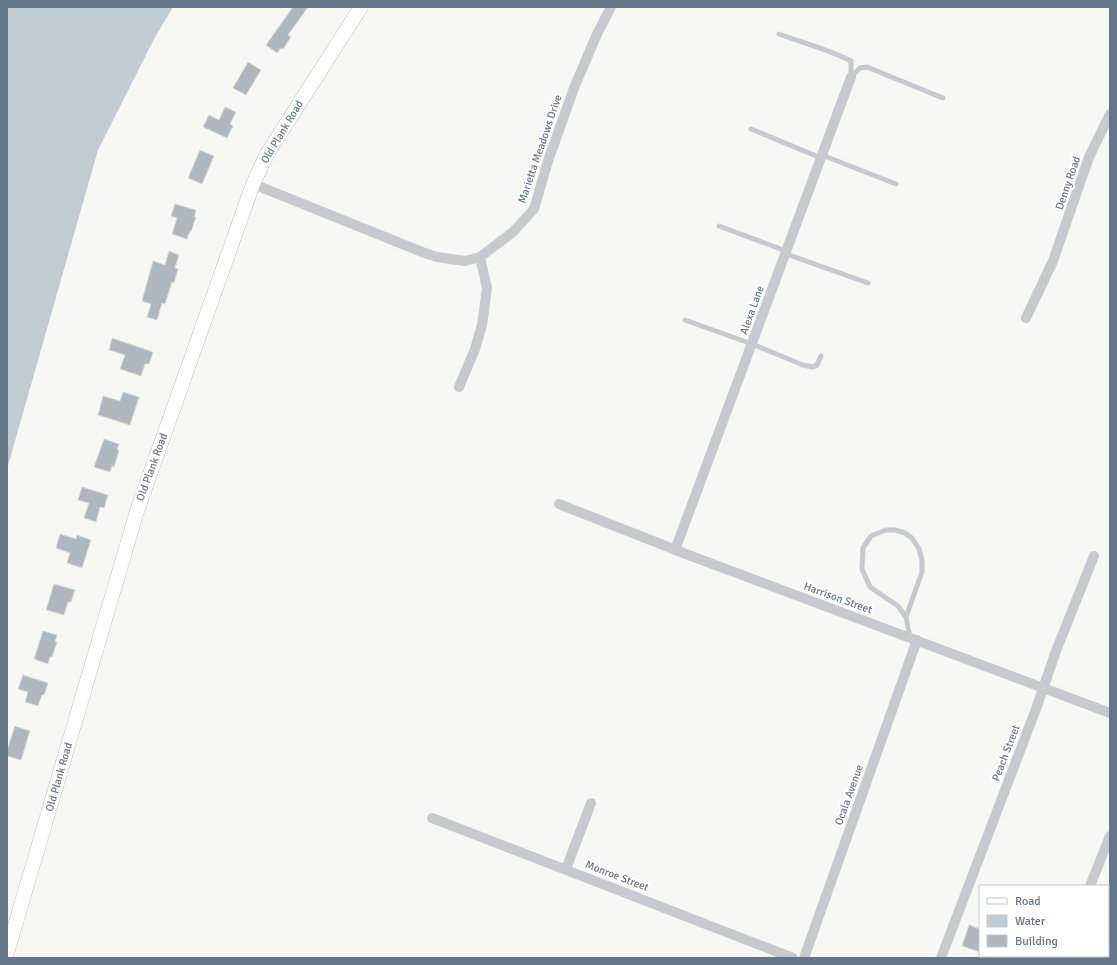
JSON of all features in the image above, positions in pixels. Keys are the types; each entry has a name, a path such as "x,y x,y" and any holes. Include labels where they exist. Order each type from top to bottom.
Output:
{"street":[{"name":"Old Plank Road","path":"7,953 137,511 253,184 267,154 361,7"},
{"name":"Marietta Meadows Drive","path":"253,184 437,257 465,261 480,257 513,232 534,209 548,161 574,88 597,34 611,7"},
{"name":"Alexa Lane","path":"675,550 851,77"},
{"name":"Denny Road","path":"1026,318 1053,261 1090,157 1110,114"},
{"path":"459,387 475,349 482,325 487,288 480,257"},
{"name":"Harrison Street","path":"559,504 675,550 1110,713"},
{"name":"Peach Street","path":"940,958 1094,556"},
{"name":"Ocala Avenue","path":"804,958 913,639"},
{"path":"566,869 591,803"},
{"name":"Monroe Street","path":"432,818 793,958"},
{"path":"1090,885 1110,836"}],"lane":[{"path":"779,34 809,46 834,53 851,61 851,77"},
{"path":"851,77 860,68 867,67 943,98"},
{"path":"751,129 896,184"},
{"path":"719,226 868,282"},
{"path":"685,320 752,344 803,365 813,367 817,365 821,356"},
{"path":"906,617 922,572 919,549 912,538 905,533 895,530 886,530 871,536 863,548 862,568 870,587 898,606 906,617 913,639"}],"water":[{"path":"7,7 173,7 154,39 98,150 7,469"}],"building":[{"path":"293,7 308,7 288,35 291,37 283,49 281,48 277,53 266,45"},
{"path":"248,62 261,70 246,95 233,88"},
{"path":"225,107 236,112 230,124 233,126 227,138 203,127 209,115 219,120"},
{"path":"200,150 214,156 202,184 188,178"},
{"path":"175,204 196,210 194,217 196,217 187,239 172,234 177,218 171,216"},
{"path":"169,251 179,255 175,268 178,269 165,304 162,303 157,320 147,317 151,304 142,301 153,261 165,265"},
{"path":"112,338 153,352 149,364 145,364 141,376 120,369 125,355 109,350"},
{"path":"123,392 139,397 130,425 98,415 103,396 120,401"},
{"path":"104,439 119,444 117,449 119,451 114,467 112,466 110,472 94,467"},
{"path":"82,487 108,495 104,508 100,507 96,522 84,518 89,503 78,500"},
{"path":"60,534 76,539 77,535 91,540 82,568 67,563 70,553 56,548"},
{"path":"54,584 75,590 71,602 68,602 64,615 46,610"},
{"path":"43,631 57,635 55,642 57,642 48,664 34,659"},
{"path":"23,675 48,683 38,706 25,702 28,692 18,689"},
{"path":"15,726 30,731 21,760 7,756 7,750"},
{"path":"969,925 979,929 979,952 962,946"}]}
